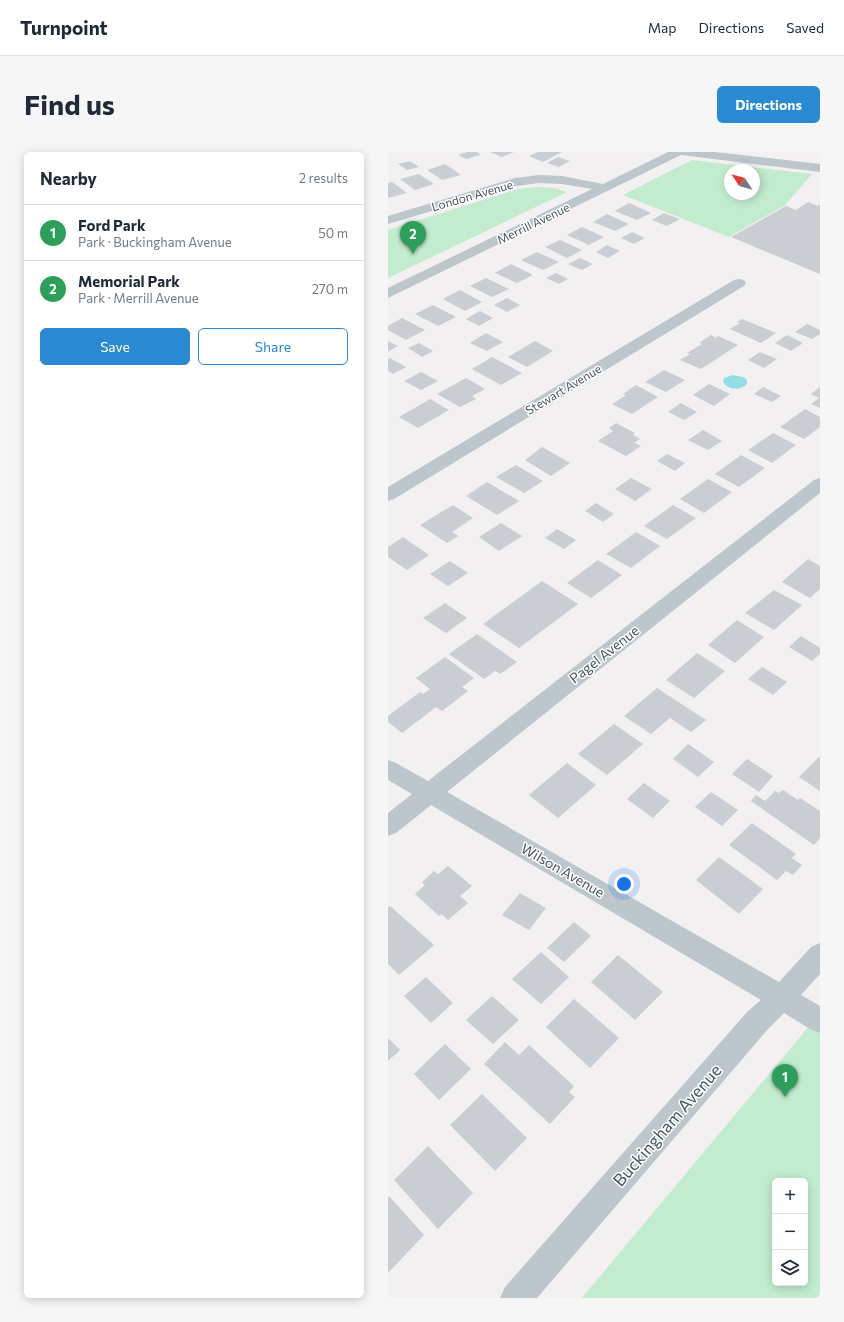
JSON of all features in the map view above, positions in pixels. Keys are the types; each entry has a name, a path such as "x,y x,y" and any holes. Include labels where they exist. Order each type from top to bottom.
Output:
{"street":[{"name":"Merrill Avenue","path":"388,294 678,152"},
{"path":"684,152 820,168"},
{"name":"London Avenue","path":"388,220 515,182 539,179 562,180 605,188"},
{"name":"Stewart Avenue","path":"388,495 739,283"},
{"name":"Pagel Avenue","path":"388,826 820,484"},
{"name":"Wilson Avenue","path":"388,769 820,1020"},
{"name":"Buckingham Avenue","path":"516,1298 758,1020 781,998 820,955"}],"green space":[{"path":"692,160 726,164 724,164 724,200 760,200 760,168 812,174 785,205 729,237 623,195"},
{"path":"537,187 555,188 567,192 388,278 388,230 518,189"},
{"path":"820,1013 820,1298 582,1298"}],"water":[{"path":"733,375 743,377 747,380 747,384 738,389 725,385 723,382 724,378"}],"building":[{"path":"467,152 477,152 481,155 466,159 458,155"},
{"path":"490,152 514,152 502,157"},
{"path":"538,152 562,152 543,162 529,156"},
{"path":"558,157 570,161 559,167 547,163"},
{"path":"410,161 419,167 407,170 398,164"},
{"path":"445,164 461,175 442,180 427,170"},
{"path":"419,174 434,184 415,190 400,179"},
{"path":"392,182 407,193 388,198 388,183"},
{"path":"808,202 818,206 820,204 820,274 731,237 786,206 796,210"},
{"path":"629,203 651,213 637,220 615,211"},
{"path":"664,213 680,219 667,226 652,220"},
{"path":"607,214 629,224 615,231 593,222"},
{"path":"582,227 604,237 589,245 567,235"},
{"path":"632,232 645,238 634,244 621,238"},
{"path":"560,240 582,250 567,258 545,247"},
{"path":"607,245 620,251 608,258 596,252"},
{"path":"537,252 559,262 543,270 521,260"},
{"path":"580,258 593,264 582,270 568,264"},
{"path":"511,264 533,275 517,283 495,273"},
{"path":"556,273 568,279 559,284 546,278"},
{"path":"486,278 509,289 492,297 470,286"},
{"path":"460,290 482,302 465,311 443,299"},
{"path":"507,298 520,305 507,312 494,305"},
{"path":"433,305 456,317 438,326 415,314"},
{"path":"480,311 493,318 479,326 466,319"},
{"path":"402,318 425,330 406,340 388,330 388,326"},
{"path":"742,319 776,333 761,343 730,329 740,323 737,322"},
{"path":"807,324 820,330 820,334 812,339 795,332"},
{"path":"486,333 503,342 487,351 470,343"},
{"path":"711,335 716,338 718,336 738,345 701,369 680,360 690,354 687,353 702,344 699,343"},
{"path":"787,335 803,343 791,351 775,343"},
{"path":"388,341 398,346 388,352"},
{"path":"535,341 553,351 527,367 508,357"},
{"path":"419,343 433,351 422,357 408,348"},
{"path":"760,352 777,359 764,368 748,360"},
{"path":"492,357 522,373 501,385 472,369"},
{"path":"390,358 406,367 393,374 388,371 388,359"},
{"path":"664,370 685,380 666,392 645,382"},
{"path":"421,372 438,381 421,390 404,381"},
{"path":"466,378 485,389 472,396 476,399 460,407 437,394"},
{"path":"709,384 730,394 714,406 693,395"},
{"path":"636,385 658,397 632,414 612,404 626,395 623,394"},
{"path":"763,387 781,396 772,402 754,394"},
{"path":"820,387 820,408 811,404 819,398 811,394"},
{"path":"430,399 449,410 418,428 399,417"},
{"path":"681,403 697,412 684,420 668,412"},
{"path":"805,409 820,417 820,427 804,439 780,427"},
{"path":"616,423 635,433 633,435 640,439 634,443 641,446 626,456 598,441 613,431 609,428"},
{"path":"703,430 722,441 708,450 688,440"},
{"path":"773,433 796,445 772,463 748,450"},
{"path":"542,447 570,463 551,476 525,460"},
{"path":"667,454 685,463 675,471 657,461"},
{"path":"741,455 765,468 739,487 715,474"},
{"path":"516,465 543,481 524,493 496,477"},
{"path":"631,478 652,489 635,501 615,489"},
{"path":"708,479 732,492 704,513 680,499"},
{"path":"487,482 519,501 497,515 466,496"},
{"path":"596,503 614,514 603,522 585,511"},
{"path":"453,505 473,518 452,532 458,536 447,543 420,525"},
{"path":"673,505 696,518 667,539 644,526"},
{"path":"501,523 522,536 499,551 479,537"},
{"path":"557,529 576,540 564,549 545,538"},
{"path":"636,532 660,546 631,568 606,554"},
{"path":"403,537 429,555 407,570 388,557 388,547"},
{"path":"808,559 820,566 820,589 810,598 782,582"},
{"path":"598,560 622,575 591,598 567,583"},
{"path":"450,561 468,573 448,586 430,574"},
{"path":"542,581 578,604 519,648 483,624"},
{"path":"774,590 802,605 774,630 745,613"},
{"path":"445,603 467,618 446,633 423,618"},
{"path":"737,620 764,637 735,663 708,645"},
{"path":"477,634 517,662 500,674 495,671 484,679 449,654"},
{"path":"801,636 820,648 820,654 812,661 789,647"},
{"path":"697,653 725,671 694,698 666,680"},
{"path":"445,657 474,678 462,687 468,691 442,711 436,707 402,733 388,722 388,716 420,692 423,694 430,689 416,678"},
{"path":"762,667 787,682 773,695 748,679"},
{"path":"657,688 706,720 691,732 670,718 651,734 624,716"},
{"path":"614,724 643,744 607,775 578,754"},
{"path":"688,744 714,762 698,777 673,759"},
{"path":"820,757 820,791 799,777"},
{"path":"747,759 773,776 759,792 732,774"},
{"path":"567,763 596,785 558,818 529,795"},
{"path":"644,783 670,801 653,818 627,799"},
{"path":"783,790 798,800 800,798 820,811 820,838 814,845 751,801 756,795 765,801 775,791 779,793"},
{"path":"711,792 738,810 722,826 695,807"},
{"path":"752,823 796,854 792,858 802,865 793,875 786,871 777,880 729,845"},
{"path":"719,857 763,889 739,914 696,880"},
{"path":"448,866 472,886 460,896 468,903 448,920 441,914 439,916 415,894 425,885 422,882 434,871 438,874"},
{"path":"520,893 546,908 529,930 502,915"},
{"path":"390,906 434,945 399,975 388,964 388,907"},
{"path":"574,922 591,936 564,962 547,948"},
{"path":"541,952 569,977 541,1004 512,979"},
{"path":"618,955 663,992 635,1020 591,982"},
{"path":"426,977 453,1003 431,1023 404,996"},
{"path":"492,996 519,1020 493,1044 466,1020"},
{"path":"574,999 619,1038 590,1068 546,1027"},
{"path":"388,1038 400,1050 388,1061"},
{"path":"505,1042 519,1055 529,1045 574,1086 569,1092 575,1097 550,1124 484,1064"},
{"path":"445,1044 471,1069 439,1100 414,1074"},
{"path":"482,1094 527,1138 495,1171 450,1125"},
{"path":"428,1146 473,1193 438,1229 394,1180"},
{"path":"389,1196 424,1235 388,1273 388,1198"}],"place":[{"name":"Memorial Park","path":"413,254"},
{"name":"Ford Park","path":"785,1097"}]}
